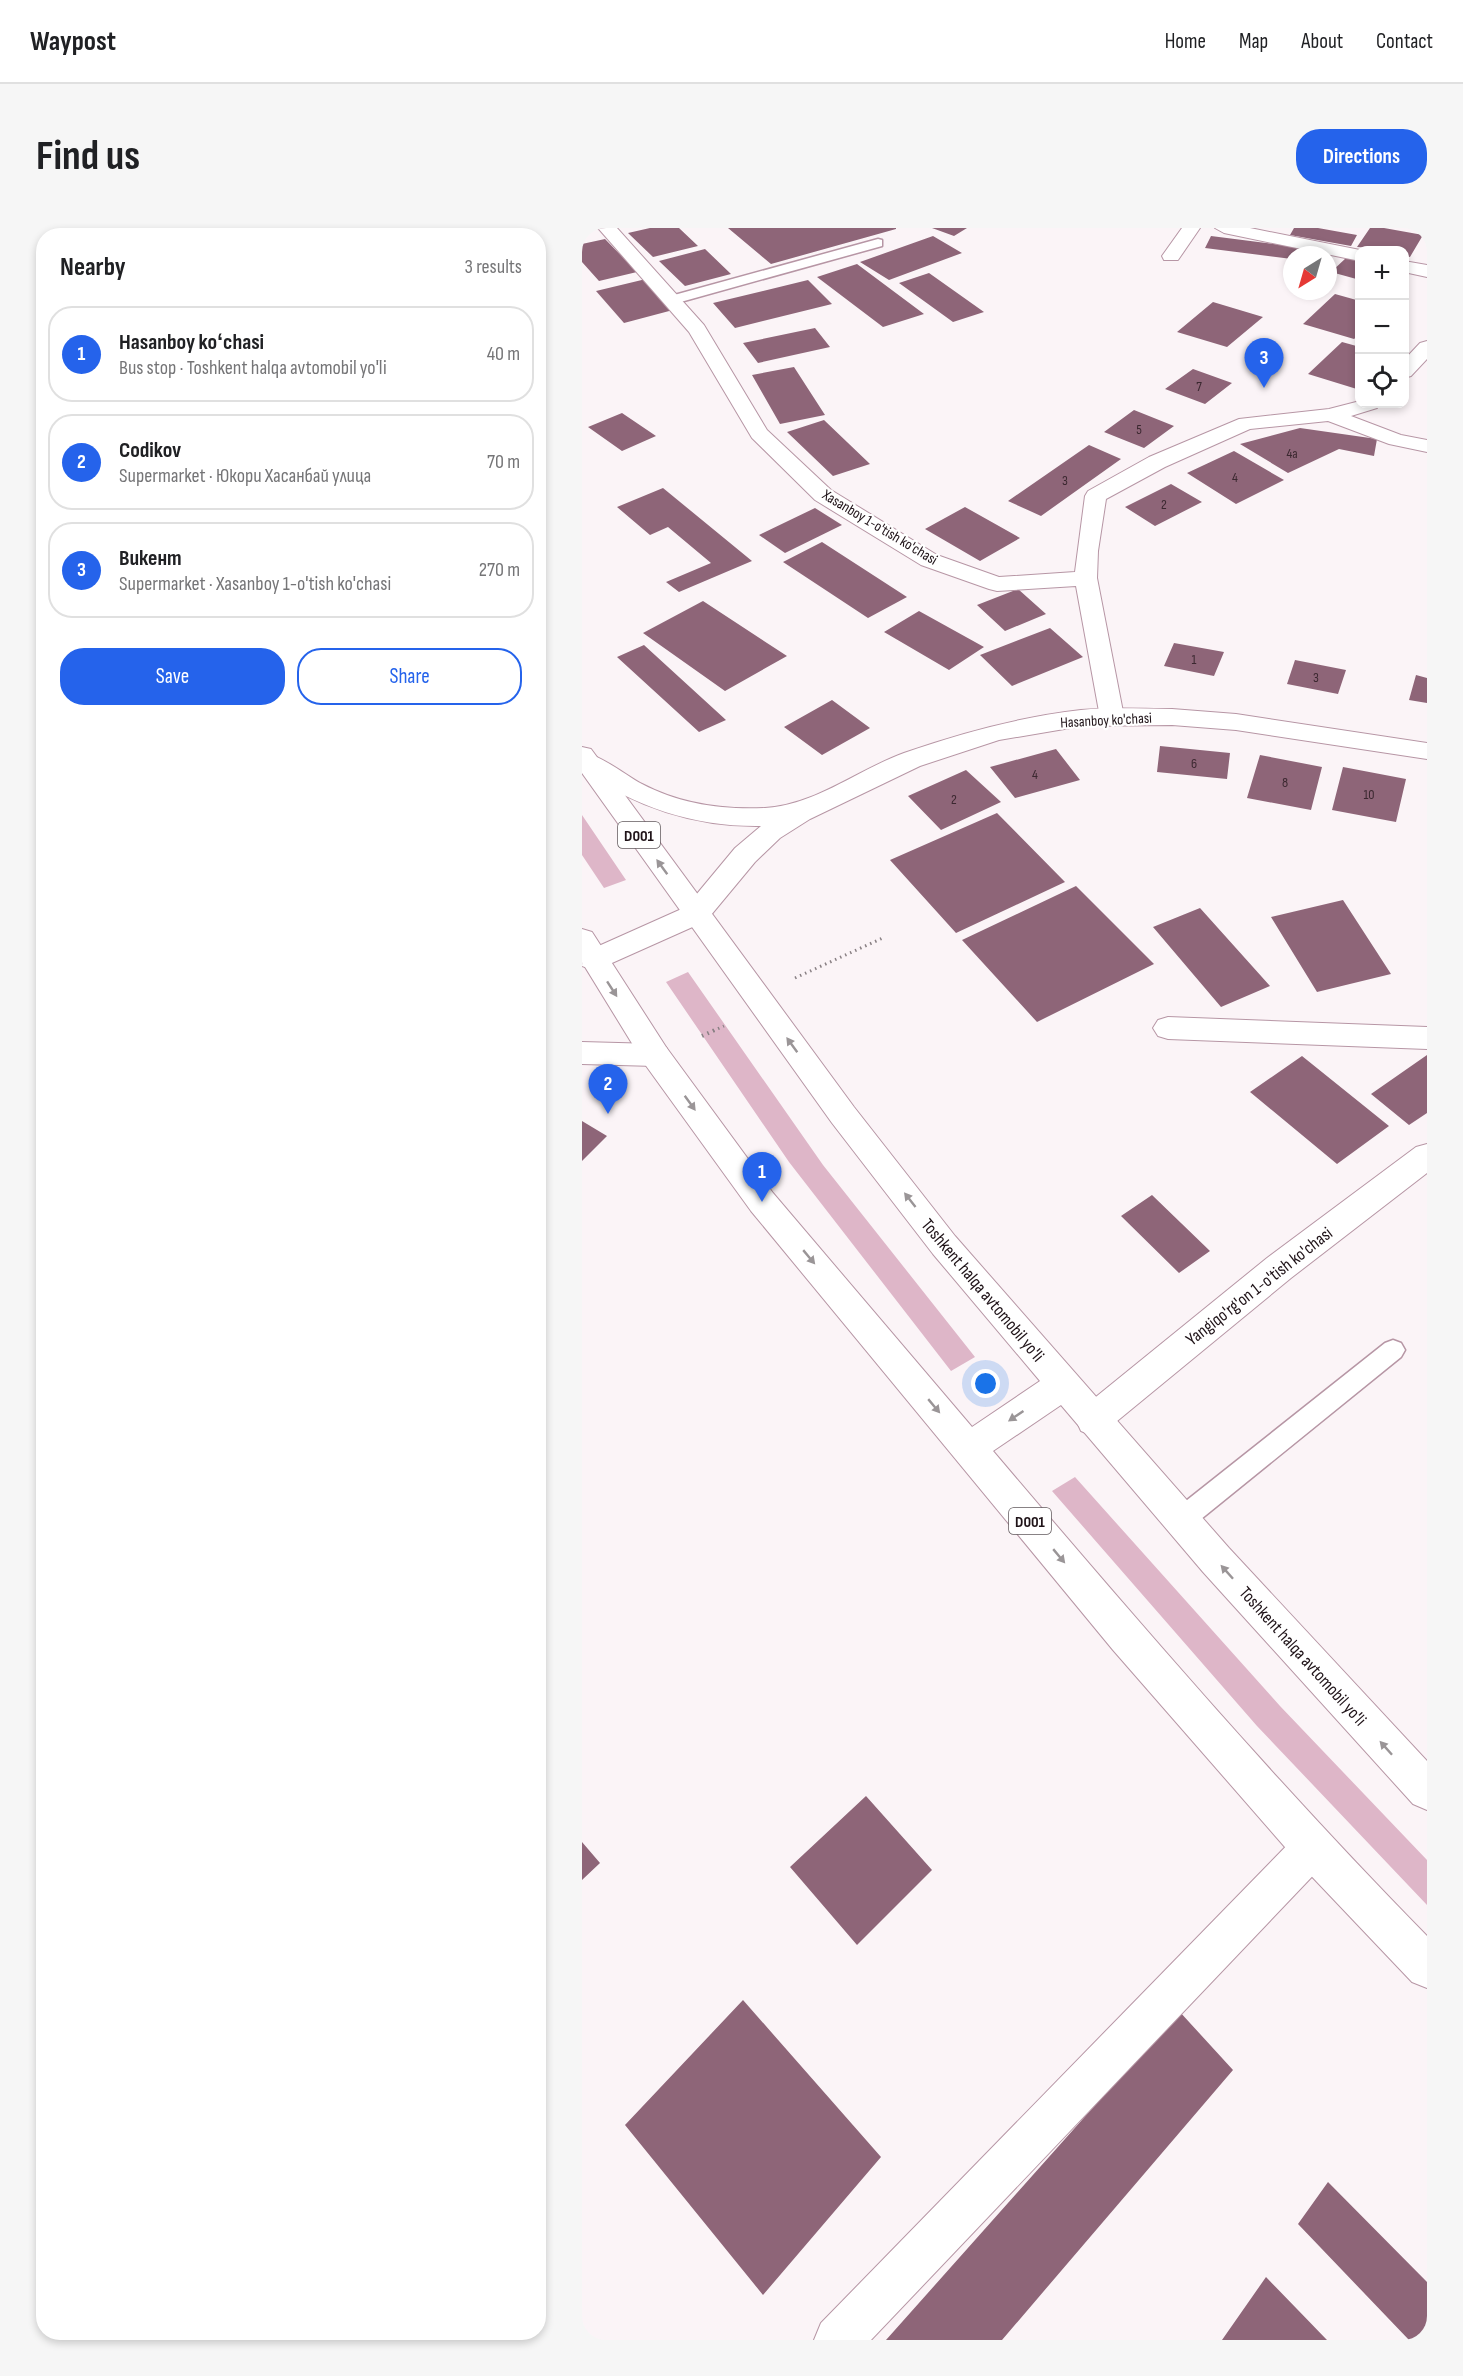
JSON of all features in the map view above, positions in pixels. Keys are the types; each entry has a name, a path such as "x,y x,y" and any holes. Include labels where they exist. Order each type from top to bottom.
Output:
{"main road":[{"path":"1172,256 1191,228"},
{"path":"1224,228 1355,255"},
{"name":"Xasanboy 1-o'tish ko'chasi","path":"598,229 672,300 698,329 759,434 823,495 929,560 997,584 1086,578"},
{"path":"1409,267 1427,271"},
{"path":"1409,367 1427,347"},
{"path":"1112,717 1086,578 1087,551 1096,496 1157,462 1246,423 1330,416 1357,408"},
{"path":"1330,416 1396,440 1427,446"},
{"name":"Hasanboy ko'chasi","path":"696,914 745,855 771,832 801,813 886,771 937,750 1024,727 1112,717 1236,722 1427,751"},
{"name":"Hasanboy ko'chasi","path":"584,758 629,790 683,810 738,819 801,813"},
{"name":"Toshkent halqa avtomobil yo'li","path":"584,758 850,1125 944,1245 1181,1520 1427,1790"},
{"path":"586,957 696,914"},
{"name":"D001","path":"586,957 762,1202 1126,1637 1312,1848 1427,1967"},
{"path":"1168,1028 1427,1038"},
{"path":"582,1053 655,1055"},
{"name":"Yangiqo'rg'on 1-o'tish ko'chasi","path":"1093,1420 1280,1268 1427,1156"},
{"path":"969,1448 1063,1385"},
{"path":"838,2340 1312,1848"}],"lane":[{"path":"672,300 878,243"},
{"path":"1181,1520 1393,1350"}],"path":[{"path":"795,978 885,937"},
{"path":"702,1036 724,1026"}],"shaded area":[{"path":"582,815 626,880 604,888 582,855"},
{"path":"688,972 823,1165 975,1357 951,1371 789,1162 666,982"},
{"path":"1075,1477 1280,1706 1427,1860 1427,1905 1257,1726 1052,1491"}],"building":[{"path":"650,228 679,228 698,246 653,257 628,233"},
{"path":"728,228 896,228 896,229 771,264"},
{"path":"932,228 967,228 954,236"},
{"path":"1294,228 1318,228 1357,235 1351,246 1290,235"},
{"path":"1370,228 1384,228 1423,235 1410,257 1409,246 1358,246"},
{"path":"933,236 962,253 889,280 860,262"},
{"path":"1211,236 1290,246 1283,246 1283,258 1205,248"},
{"path":"605,239 637,272 599,281 582,262 582,244"},
{"path":"705,249 731,274 685,286 659,261"},
{"path":"1346,258 1355,260 1355,279 1337,274 1337,266"},
{"path":"857,264 924,314 883,327 817,277"},
{"path":"929,273 984,312 953,322 899,283"},
{"path":"646,279 673,310 624,323 596,291"},
{"path":"808,280 832,304 735,328 713,303"},
{"path":"1337,295 1355,300 1354,339 1303,324 1329,300 1337,300"},
{"path":"1213,302 1263,317 1227,347 1177,332"},
{"path":"815,328 830,347 758,363 743,343"},
{"path":"1342,342 1355,346 1355,388 1308,374"},
{"path":"794,367 825,415 780,424 752,375"},
{"path":"1193,369 1232,383 1205,404 1165,389"},
{"path":"1134,410 1174,426 1144,448 1104,432"},
{"path":"622,413 656,436 622,451 588,427"},
{"path":"824,420 870,464 833,476 787,432"},
{"path":"1300,428 1377,439 1374,456 1339,449 1288,473 1240,444"},
{"path":"1089,445 1121,459 1041,516 1008,501"},
{"path":"1234,451 1284,480 1236,504 1187,473"},
{"path":"1171,484 1202,502 1155,526 1125,507"},
{"path":"663,488 752,561 679,592 666,582 711,563 668,527 650,535 617,507"},
{"path":"965,507 1020,538 980,561 925,529"},
{"path":"815,508 842,525 785,553 759,535"},
{"path":"822,542 907,597 868,618 783,562"},
{"path":"1018,589 1046,614 1005,631 977,605"},
{"path":"703,601 787,656 725,691 643,633"},
{"path":"919,611 984,647 949,670 884,632"},
{"path":"1050,628 1083,657 1012,686 980,655"},
{"path":"1174,643 1224,652 1214,676 1164,666"},
{"path":"644,645 726,720 699,732 617,657"},
{"path":"1295,660 1346,670 1338,694 1287,684"},
{"path":"1416,675 1427,678 1427,703 1409,700"},
{"path":"832,700 870,728 822,755 784,727"},
{"path":"1160,746 1230,753 1227,779 1157,772"},
{"path":"1056,749 1080,780 1015,798 990,767"},
{"path":"1260,755 1322,767 1311,810 1247,798"},
{"path":"1343,767 1406,779 1396,822 1332,810"},
{"path":"966,770 1001,802 941,830 908,796"},
{"path":"997,813 1065,882 956,933 890,860"},
{"path":"1076,886 1154,964 1037,1022 962,940"},
{"path":"1343,900 1391,974 1317,992 1271,917"},
{"path":"1200,908 1270,986 1221,1007 1153,927"},
{"path":"1427,1055 1427,1113 1409,1125 1371,1094"},
{"path":"1302,1056 1389,1126 1337,1164 1250,1092"},
{"path":"582,1121 607,1136 582,1161"},
{"path":"1152,1195 1210,1251 1179,1273 1121,1216"},
{"path":"866,1796 932,1870 857,1945 790,1867"},
{"path":"582,1842 600,1863 582,1880"},
{"path":"743,2000 881,2157 763,2295 625,2125"},
{"path":"1179,2011 1233,2070 1002,2340 886,2340"},
{"path":"1328,2182 1427,2282 1427,2340 1409,2340 1298,2224"},
{"path":"1266,2277 1327,2340 1222,2340"}],"place":[{"name":"Викент","path":"1264,388"},
{"name":"Codikov","path":"608,1114"},
{"name":"Hasanboy koʻchasi","path":"762,1202"}]}
